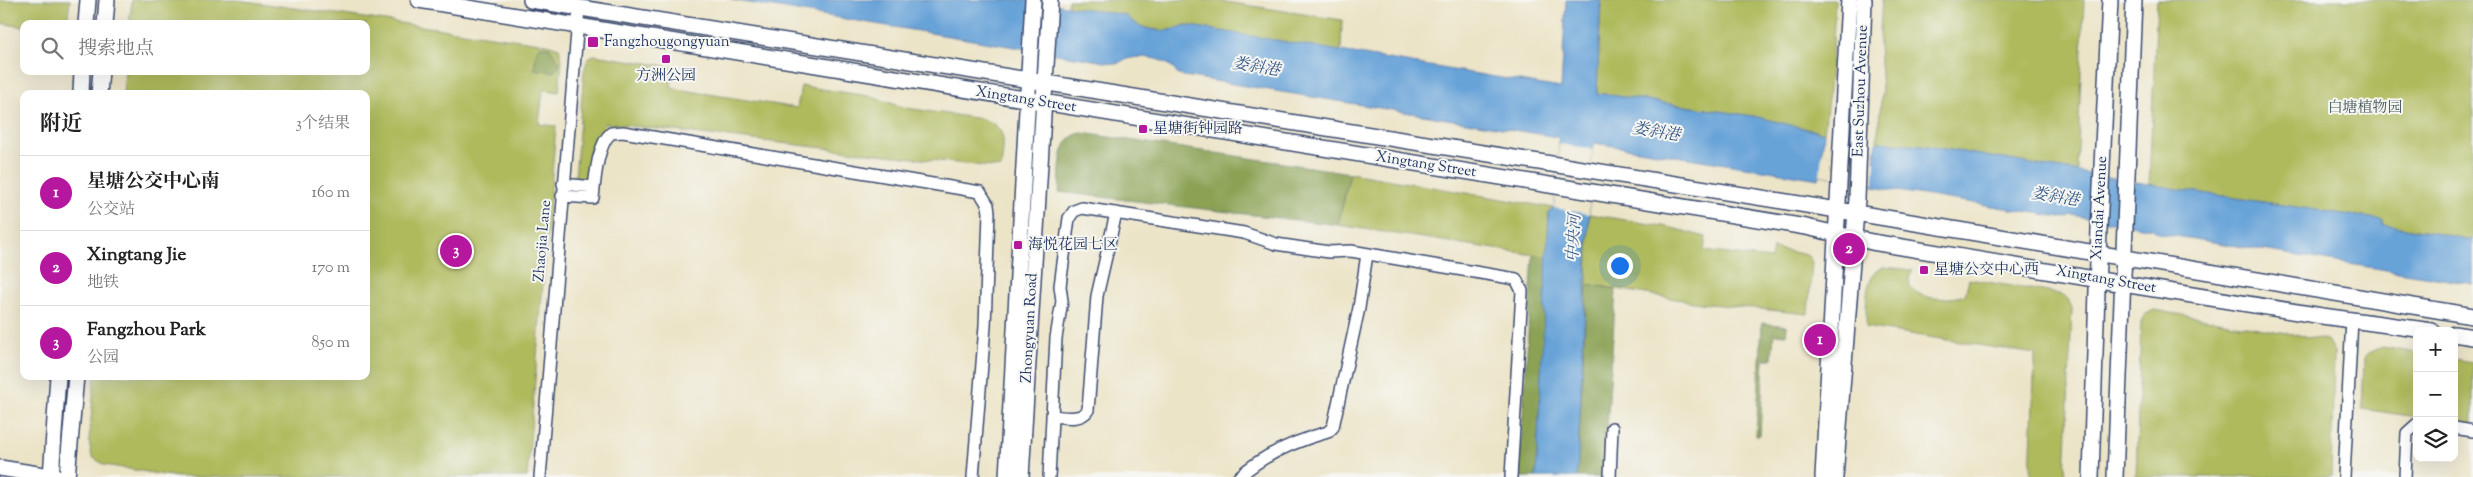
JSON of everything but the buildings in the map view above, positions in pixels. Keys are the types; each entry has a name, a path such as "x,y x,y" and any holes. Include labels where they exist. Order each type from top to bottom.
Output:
{"main road":[{"path":"86,20 88,0"},
{"path":"105,20 107,0"},
{"name":"Xingtang Street","path":"419,0 1806,227 1854,238 2122,283 2413,328"},
{"name":"Xingtang Street","path":"531,0 1838,210 2473,316"},
{"name":"Zhongyuan Road","path":"1007,477 1033,0"},
{"name":"East Suzhou Avenue","path":"1823,477 1849,0"},
{"name":"East Suzhou Avenue","path":"1835,477 1858,182 1864,0"},
{"name":"Xiandai Avenue","path":"2091,477 2099,221 2110,0"},
{"name":"Xiandai Avenue","path":"2114,477 2134,0"},
{"name":"Zhongyuan Road","path":"1021,477 1050,2"},
{"path":"80,90 82,75"},
{"path":"99,90 101,75"},
{"path":"2458,335 2473,337"},
{"path":"0,468 53,477 58,380"},
{"path":"67,477 76,380"}],"street":[{"name":"Zhaojia Lane","path":"540,477 562,190 579,8"},
{"path":"562,190 594,193 597,165 605,141 612,133 623,132 974,189 980,192 988,204 989,213 985,326 973,477"},
{"path":"1049,477 1056,338 1062,301 1060,286 1069,218 1074,211 1082,208 1244,233 1276,244 1329,252 1368,254 1510,277 1520,284 1522,291 1511,477"},
{"path":"1052,416 1078,417 1083,416 1088,410 1097,296 1116,213"},
{"path":"1239,477 1264,458 1287,445 1328,432 1333,427 1359,308 1368,254"},
{"path":"2344,477 2352,319"},
{"path":"1610,477 1612,428"},
{"path":"2405,477 2407,433 2413,428"},
{"path":"2458,429 2473,431"}],"green space":[{"path":"0,0 70,0 68,20 20,20 20,26 0,23"},
{"path":"132,0 238,0 547,44 559,48 562,60 559,92 543,90 539,124 556,126 527,477 177,477 105,465 92,457 89,441 95,380 370,380 370,90 123,90 125,75 370,75 370,20 130,20"},
{"path":"1068,0 1213,0 1342,20 1341,52 1185,25 1171,30 1154,30 1137,25 1125,15 1068,7"},
{"path":"1601,0 1835,0 1832,63 1824,133 1753,116 1596,93"},
{"path":"1882,0 2084,0 2077,172 1922,145 1877,142 1882,91 1879,45"},
{"name":"白塘植物园","path":"2157,0 2473,0 2473,240 2383,224 2383,220 2149,185"},
{"path":"541,46 549,47 559,61 559,67 554,72 534,69 537,49"},
{"path":"594,55 673,67 671,88 797,108 801,86 869,96 906,108 982,119 991,122 1001,132 1003,144 1001,168 605,123 590,179 575,178 584,71 588,58"},
{"path":"1082,133 1350,173 1338,225 1059,192 1060,166 1064,148 1074,136"},
{"path":"1350,173 1554,208 1549,212 1548,257 1338,225"},
{"path":"1589,214 1668,227 1706,237 1704,251 1771,259 1773,248 1807,255 1812,262 1808,314 1700,303 1587,284"},
{"path":"1533,254 1548,257 1536,477 1519,477"},
{"path":"1883,267 1913,270 1909,278 1910,287 1915,292 1928,297 1951,298 1965,295 1969,279 2060,294 2068,299 2072,308 2065,477 2030,477 2035,354 1866,327 1866,302 1869,285 1876,272"},
{"path":"1587,284 1616,289 1604,477 1577,477"},
{"path":"2154,310 2327,340 2334,352 2331,477 2136,477 2141,323 2144,315"},
{"path":"1762,323 1787,326 1786,335 1774,334 1772,359 1764,359 1760,435 1756,435"},
{"path":"2382,347 2413,352 2413,416 2362,409 2364,359 2367,354"},
{"path":"2458,360 2473,362 2473,426 2458,424"}],"water":[{"path":"731,0 1027,0 1126,15 1138,25 1154,30 1171,30 1185,25 1561,88 1566,0 1601,0 1597,93 1753,116 1824,133 1822,153 1825,154 1874,161 1877,142 1922,145 2189,191 2383,220 2383,224 2473,240 2473,284 2157,233 2153,229 2071,215 2067,218 1873,187 1873,184 1820,175 1819,179 1595,143 1592,149 1577,477 1536,477 1549,212 1554,208 1559,140 1557,137 1178,75 1167,64 1150,58 1132,58 1117,64"}],"pier":[{"path":"1559,144 1592,149 1589,214 1554,208"},
{"path":"1822,153 1875,161 1874,184 1820,175"}],"place":[{"name":"Fangzhougongyuan","path":"593,42"},
{"name":"方洲公园","path":"666,59"},
{"name":"星塘街钟园路","path":"1143,129"},
{"name":"海悦花园七区","path":"1018,245"},
{"name":"Xingtang Jie","path":"1849,249"},
{"name":"Fangzhou Park","path":"456,251"},
{"name":"星塘公交中心西","path":"1924,270"},
{"name":"星塘公交中心南","path":"1820,340"}],"water label":[{"name":"娄斜港","path":"1256,68"},
{"name":"娄斜港","path":"1656,133"},
{"name":"娄斜港","path":"2055,198"},
{"name":"中央河","path":"1575,238"}]}
